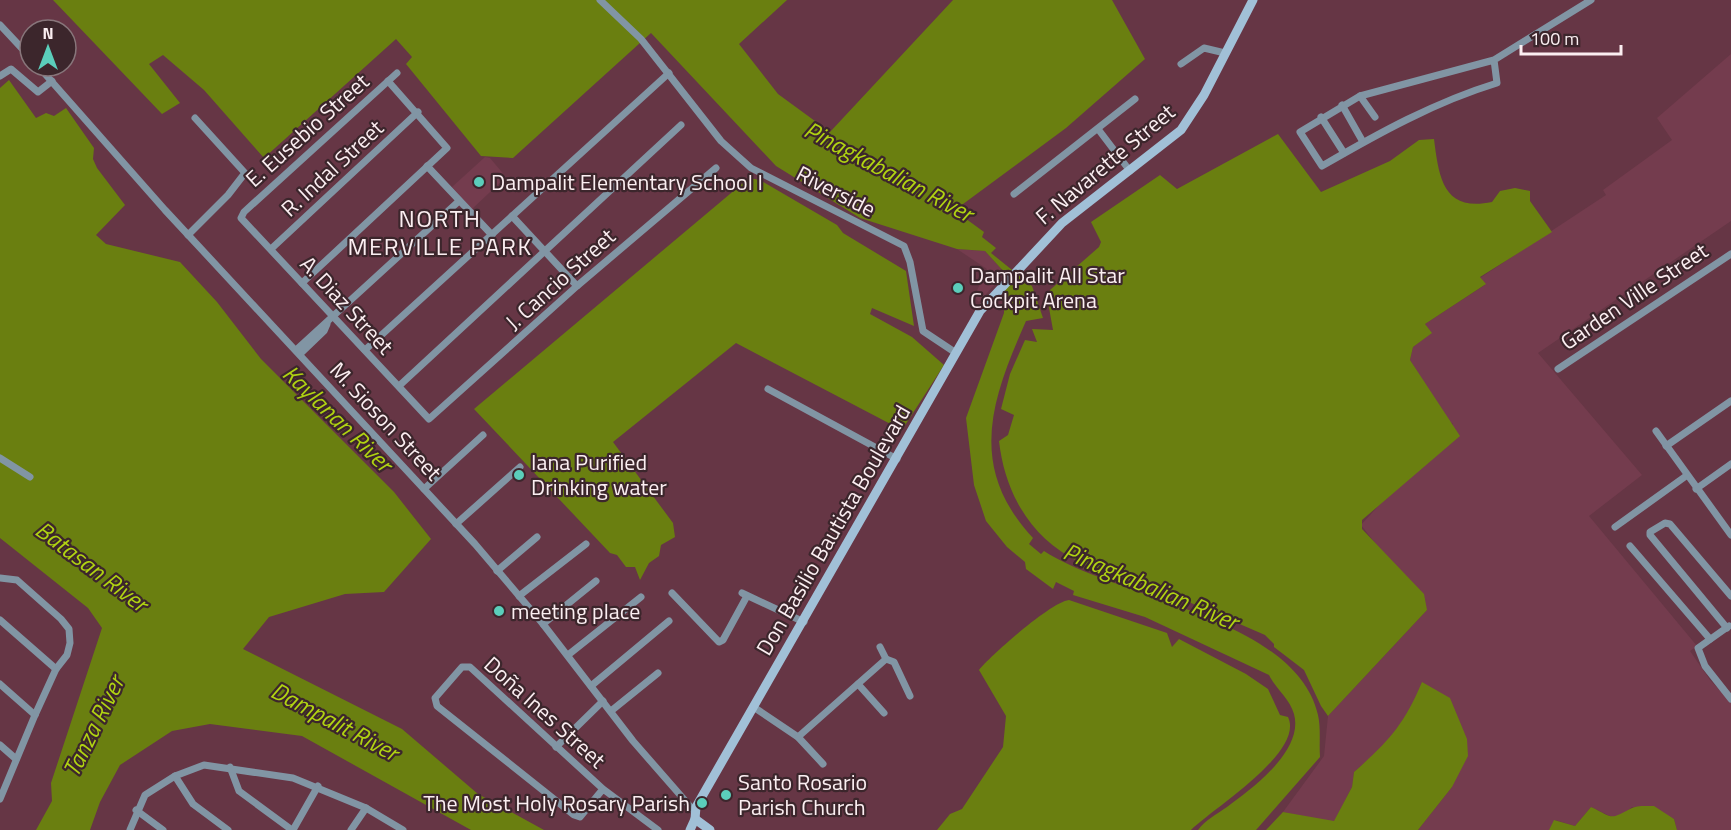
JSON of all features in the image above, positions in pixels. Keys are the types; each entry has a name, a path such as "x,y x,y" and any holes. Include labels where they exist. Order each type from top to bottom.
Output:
{"main road":[{"name":"F. Navarette Street","path":"1026,259 1062,223 1181,130 1191,117 1253,0"},
{"name":"Don Basilio Bautista Boulevard","path":"690,830 695,816 755,708 980,311 1026,259"},
{"path":"695,816 710,830"}],"street":[{"path":"365,350 669,73 641,39 600,0"},
{"path":"1494,60 1497,83 1456,96 1363,142 1322,166 1300,132 1321,117 1360,96 1494,60 1591,0"},
{"path":"0,25 18,44"},
{"path":"1181,64 1204,48 1226,53"},
{"path":"0,76 11,69 38,92 51,81"},
{"name":"E. Eusebio Street","path":"241,215 397,73"},
{"name":"Riverside","path":"669,73 721,141 752,168 904,246 910,262 923,331 956,353"},
{"name":"M. Sioson Street","path":"48,78 188,234 456,524 543,624 695,816"},
{"path":"302,283 447,145 388,81"},
{"path":"1360,96 1375,117"},
{"path":"1014,194 1135,99"},
{"path":"1342,105 1363,142"},
{"name":"R. Indal Street","path":"271,249 418,112"},
{"path":"1321,117 1344,153"},
{"path":"188,234 245,175 195,118"},
{"path":"399,386 681,125"},
{"path":"1098,129 1130,171"},
{"path":"427,166 492,234"},
{"name":"J. Cancio Street","path":"429,419 577,286 716,168"},
{"path":"298,352 324,331 330,321 459,201"},
{"name":"A. Diaz Street","path":"241,215 243,221 302,283 330,321 365,350 429,419"},
{"path":"512,216 577,286"},
{"name":"Garden Ville Street","path":"1558,369 1731,254"},
{"path":"768,389 897,459"},
{"path":"1666,446 1731,400"},
{"path":"1656,431 1686,476 1731,535"},
{"path":"424,489 483,435"},
{"path":"0,458 30,477"},
{"path":"1696,489 1731,464"},
{"path":"456,524 520,467"},
{"path":"1616,527 1686,476"},
{"path":"1731,596 1670,524 1665,523 1650,532 1650,535 1729,626 1698,648 1705,666 1731,699"},
{"path":"497,571 537,537"},
{"path":"519,596 586,544"},
{"path":"1630,546 1710,639"},
{"path":"0,578 17,580 66,624 70,635 70,650 56,669 1,790 0,799"},
{"path":"543,624 596,581"},
{"path":"672,593 719,642 723,640 745,595 804,622"},
{"path":"568,656 641,597"},
{"path":"0,621 56,669"},
{"path":"591,686 669,621"},
{"path":"880,647 886,659 894,662 910,696"},
{"path":"798,737 886,659"},
{"name":"Doña Ines Street","path":"603,789 585,814 580,817 574,815 437,706 435,698 466,666 603,789 658,830"},
{"path":"611,711 658,673"},
{"path":"0,684 35,715"},
{"path":"858,684 884,713"},
{"path":"556,747 603,701"},
{"path":"755,708 798,737 823,764"},
{"path":"0,745 16,759"},
{"path":"129,830 136,810 145,795 175,776 199,765 269,772 318,786 366,808 404,830"},
{"path":"230,767 235,788 292,830 318,786"},
{"path":"175,776 187,799 228,830"},
{"path":"351,830 366,808"},
{"path":"136,810 163,830"}],"shaded area":[{"path":"1731,54 1731,221 1538,353 1642,475 1589,516 1697,646 1690,651 1710,680 1731,702 1731,830 1677,830 1674,819 1632,807 1620,817 1612,817 1591,807 1575,826 1555,820 1549,830 1418,830 1452,787 1408,714 1384,746 1354,772 1352,787 1334,822 1283,812 1324,756 1328,716 1427,610 1361,525 1453,424 1447,420 1410,360 1413,347 1431,333 1425,324 1485,285 1480,278 1606,195 1603,190 1672,140 1657,118"},
{"name":"Dampalit Elementary School I","path":"485,157 490,158 506,177 472,209 452,187"},
{"path":"957,249 985,251 1005,273 979,302 974,297 987,269"}],"water":[{"name":"Pinagkabalian River","path":"53,0 787,0 739,44 778,94 830,132 953,0 1112,0 1145,59 1066,128 959,207 958,213 984,232 982,237 996,248 991,253 1032,286 1043,318 1026,321 1003,378 995,406 992,432 993,459 999,485 1012,512 1033,538 1029,544 1041,554 1044,551 1076,568 1200,614 1241,633 1276,655 1303,682 1318,715 1320,757 1256,830 1198,830 1208,820 1250,790 1274,767 1291,741 1295,728 1294,714 1269,675 1145,617 1073,595 1074,591 1056,582 1053,589 1026,569 1025,562 1007,547 986,521 974,485 966,418 1004,313 1005,273 985,251 957,249 860,218 776,166 651,33 513,158 481,156 406,64 412,57 396,39 264,158 204,90 163,55 149,64 180,103 162,114 78,26 78,18 70,18"},
{"path":"9,80 36,118 46,113 54,116 66,108 94,148 93,159 97,168 125,205 96,235 106,244 180,262 217,302 261,359 394,492 431,539 384,592 345,594 269,617 243,649 402,729 478,794 544,830 471,830 302,736 210,724 172,731 120,765 100,802 90,830 36,830 52,801 51,783 102,628 88,608 0,538 0,88"},
{"name":"Pinagkabalian River","path":"1278,134 1321,192 1390,161 1419,140 1434,139 1438,167 1446,189 1453,197 1463,202 1476,204 1492,202 1500,191 1515,188 1530,191 1530,201 1552,232 1480,277 1486,284 1425,324 1432,333 1413,347 1410,360 1460,436 1362,520 1362,529 1424,594 1427,610 1328,716 1304,670 1274,647 1265,635 1168,593 1169,588 1156,585 1154,588 1088,566 1062,552 1047,540 1034,527 1014,496 1007,479 999,441 1008,435 1014,415 1001,409 1010,374 1025,340 1037,342 1032,329 1053,330 1047,297 1050,290 1099,247 1101,242 1091,222 1160,175 1177,189"},
{"path":"749,178 760,180 837,225 843,233 906,271 914,326 872,308 870,314 912,337 944,365 902,430 736,343 613,442 673,523 675,537 661,545 659,556 649,563 640,580 635,567 626,567 617,555 610,553 474,409"},
{"path":"1069,600 1167,633 1172,647 1179,639 1246,674 1268,689 1280,715 1288,717 1290,731 1283,746 1254,779 1191,830 937,830 950,814 962,809 1003,747 1006,716 979,670 1036,619 1060,603"},
{"path":"1422,682 1450,698 1467,739 1468,756 1452,787 1418,830 1266,830 1283,812 1334,821 1352,787 1354,772 1394,732 1409,710"},
{"path":"1654,806 1674,819 1677,830 1549,830 1554,820 1575,826 1591,807 1614,816 1635,807"}],"place":[{"name":"Dampalit Elementary School I","path":"479,182"},
{"name":"Dampalit All Star Cockpit Arena","path":"958,288"},
{"name":"Iana Purified Drinking water","path":"519,475"},
{"name":"meeting place","path":"499,611"},
{"name":"Santo Rosario Parish Church","path":"726,795"},
{"name":"The Most Holy Rosary Parish","path":"702,803"}],"district":[{"name":"NORTH MERVILLE PARK","path":"440,232"}],"water label":[{"name":"Kaylanan River","path":"338,418"},
{"name":"Batasan River","path":"92,566"},
{"name":"Dampalit River","path":"335,721"},
{"name":"Tanza River","path":"93,726"}]}
